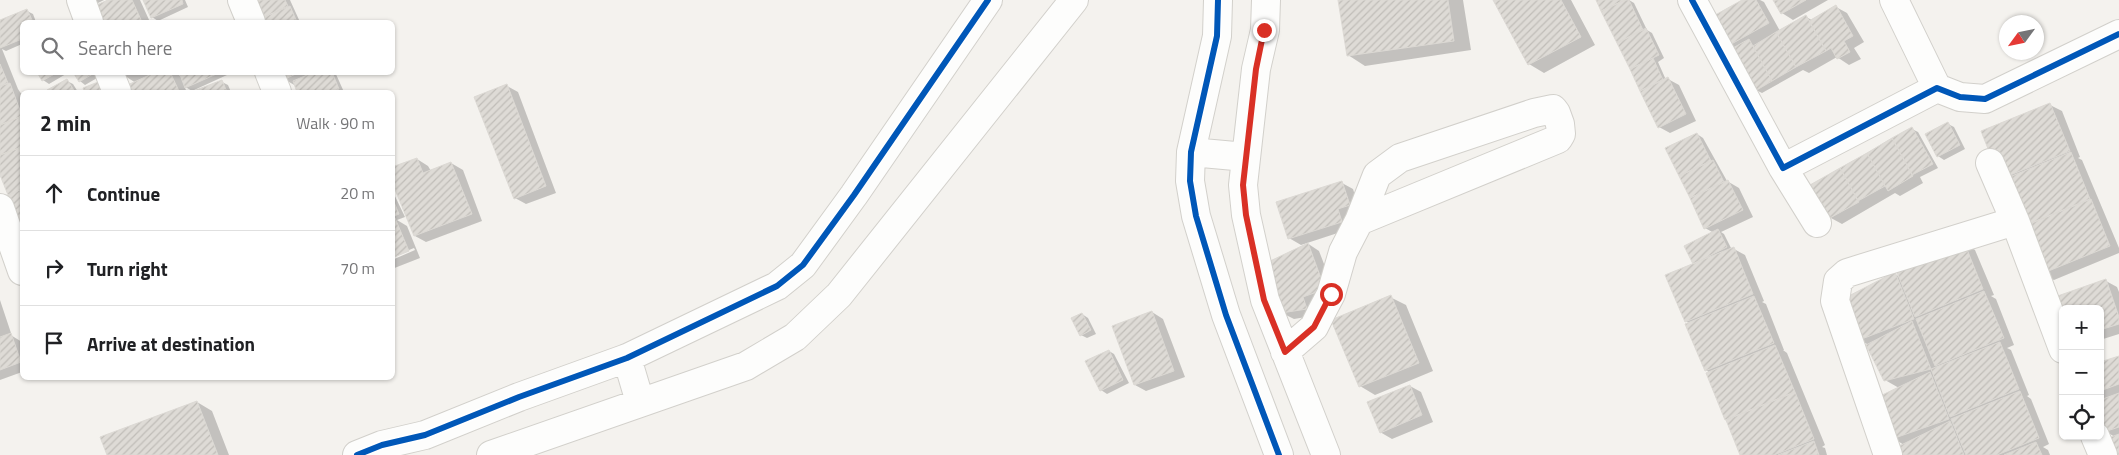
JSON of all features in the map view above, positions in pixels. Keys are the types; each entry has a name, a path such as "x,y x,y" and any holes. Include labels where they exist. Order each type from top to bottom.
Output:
{"street":[{"path":"80,0 88,20"},
{"path":"242,0 249,20"},
{"path":"375,452 425,435 519,397 627,358 777,286 803,264 854,195 988,0"},
{"path":"491,455 746,366 795,337 839,296 1074,0"},
{"path":"1218,0 1217,36 1191,152 1190,181 1199,225 1226,315 1279,455"},
{"path":"1266,0 1264,30 1256,69 1243,185 1246,215 1264,300 1326,455"},
{"path":"1692,0 1783,168 1817,223"},
{"path":"1894,0 1937,88 1960,97 1985,99 2119,34"},
{"path":"110,75 116,90"},
{"path":"270,75 276,90"},
{"path":"1783,168 1937,88"},
{"path":"1285,352 1314,327 1331,294 1344,252 1359,222 1377,175 1400,158 1534,113 1553,110 1556,113 1561,134 1558,139 1359,222"},
{"path":"1480,131 1491,167"},
{"path":"1191,152 1246,157"},
{"path":"1990,163 2015,220 2059,338"},
{"path":"0,208 20,265"},
{"path":"1888,455 1835,301 1838,281 1847,273 2015,220"},
{"path":"627,358 640,402"},
{"path":"2096,440 2102,455"}],"building":[{"path":"108,0 132,0 141,20 97,20 92,7"},
{"path":"143,0 182,0 183,4 151,18"},
{"path":"246,0 285,0 288,6 255,20"},
{"path":"1338,0 1448,0 1454,41 1347,56"},
{"path":"1493,0 1561,0 1581,37 1528,65"},
{"path":"1596,0 1625,0 1601,11"},
{"path":"1629,0 1643,30 1617,43 1601,11"},
{"path":"1742,0 1756,0 1769,23 1726,47 1710,18"},
{"path":"1773,0 1806,0 1781,14"},
{"path":"1836,5 1853,36 1844,41 1850,52 1837,59 1831,48 1826,51 1809,21"},
{"path":"290,6 296,20 257,20"},
{"path":"27,9 32,20 20,20 20,40 0,48 0,20"},
{"path":"1806,15 1826,51 1796,67 1776,32"},
{"path":"1646,28 1659,55 1630,69 1617,43"},
{"path":"1776,32 1796,67 1772,81 1753,46"},
{"path":"1749,39 1772,81 1755,91 1731,49"},
{"path":"1653,58 1663,80 1640,91 1630,69"},
{"path":"0,64 8,83 0,86"},
{"path":"39,75 53,75 42,81"},
{"path":"75,75 91,75 79,82"},
{"path":"149,75 171,75 179,90 122,90 121,88"},
{"path":"180,75 214,75 185,88"},
{"path":"280,75 294,75 283,80"},
{"path":"307,75 333,75 339,89 296,90 293,81"},
{"path":"1668,77 1686,114 1658,128 1640,91"},
{"path":"67,79 74,90 47,90"},
{"path":"103,80 107,90 84,90 83,88"},
{"path":"222,80 226,90 196,90"},
{"path":"10,83 20,110 20,117 0,125 0,86"},
{"path":"507,84 546,186 514,199 474,97"},
{"path":"2050,103 2070,151 2000,179 1981,131"},
{"path":"20,117 20,148 0,155 0,125"},
{"path":"1948,122 1960,145 1937,157 1925,134"},
{"path":"1912,127 1933,164 1912,175 1892,138"},
{"path":"1697,133 1711,161 1679,176 1665,148"},
{"path":"1892,138 1913,176 1888,191 1867,153"},
{"path":"20,148 20,190 8,195 0,175 0,155"},
{"path":"2071,152 2090,199 2021,227 2002,180"},
{"path":"1867,153 1885,186 1858,201 1840,168"},
{"path":"417,158 423,173 451,162 472,214 414,236 395,189 395,166"},
{"path":"1713,160 1724,182 1690,198 1679,176"},
{"path":"1840,168 1859,202 1830,218 1810,185"},
{"path":"1728,180 1743,210 1704,229 1690,198"},
{"path":"1342,181 1350,205 1338,209 1342,222 1288,239 1276,202"},
{"path":"20,190 20,220 18,221 8,195"},
{"path":"2091,199 2110,246 2041,274 2022,227"},
{"path":"395,204 399,214 395,216"},
{"path":"395,218 409,251 395,257"},
{"path":"1718,229 1727,247 1693,264 1684,246"},
{"path":"1964,242 1983,289 1915,317 1896,270"},
{"path":"1308,243 1325,289 1303,297 1307,309 1281,313 1266,263"},
{"path":"1734,247 1753,294 1685,322 1665,275"},
{"path":"1895,272 1914,319 1859,340 1841,300"},
{"path":"2106,279 2119,317 2119,324 2104,329 2104,305 2059,305 2059,319 2052,298"},
{"path":"1984,291 2004,338 1935,366 1916,319"},
{"path":"1391,295 1419,363 1359,387 1331,320"},
{"path":"1754,296 1774,343 1705,371 1685,324"},
{"path":"1152,311 1174,371 1134,385 1112,326"},
{"path":"1082,313 1091,330 1080,336 1071,318"},
{"path":"1912,321 1931,369 1884,381 1866,345"},
{"path":"11,333 20,362 0,370 0,337"},
{"path":"2000,342 2019,389 1950,417 1931,369"},
{"path":"1775,345 1795,392 1725,420 1706,373"},
{"path":"1109,350 1123,380 1100,391 1085,361"},
{"path":"2119,356 2119,384 2104,390 2104,361"},
{"path":"1930,372 1949,419 1892,439 1876,398"},
{"path":"1410,385 1422,415 1380,433 1367,402"},
{"path":"2020,391 2039,438 1997,455 1966,455 1951,419"},
{"path":"1795,392 1814,439 1774,455 1740,455 1726,420"},
{"path":"2119,393 2119,427 2104,432 2104,399"},
{"path":"197,401 218,455 107,455 100,437"},
{"path":"1950,421 1964,455 1898,455 1895,448"},
{"path":"2119,434 2119,455 2112,455 2106,439"},
{"path":"1814,441 1819,455 1778,455"},
{"path":"2036,442 2042,455 2004,455"}],"cycle path":[{"path":"357,455 382,445 425,435 519,397 627,358 777,286 803,265 854,195 988,0"},
{"path":"1218,0 1217,36 1191,152 1190,181 1196,216 1226,315 1279,455"},
{"path":"1692,0 1783,168 1937,88 1960,97 1985,99 2119,34"}],"route":[{"path":"1264,30 1256,69 1243,185 1246,215 1264,300 1285,352 1314,327 1331,294"}]}
